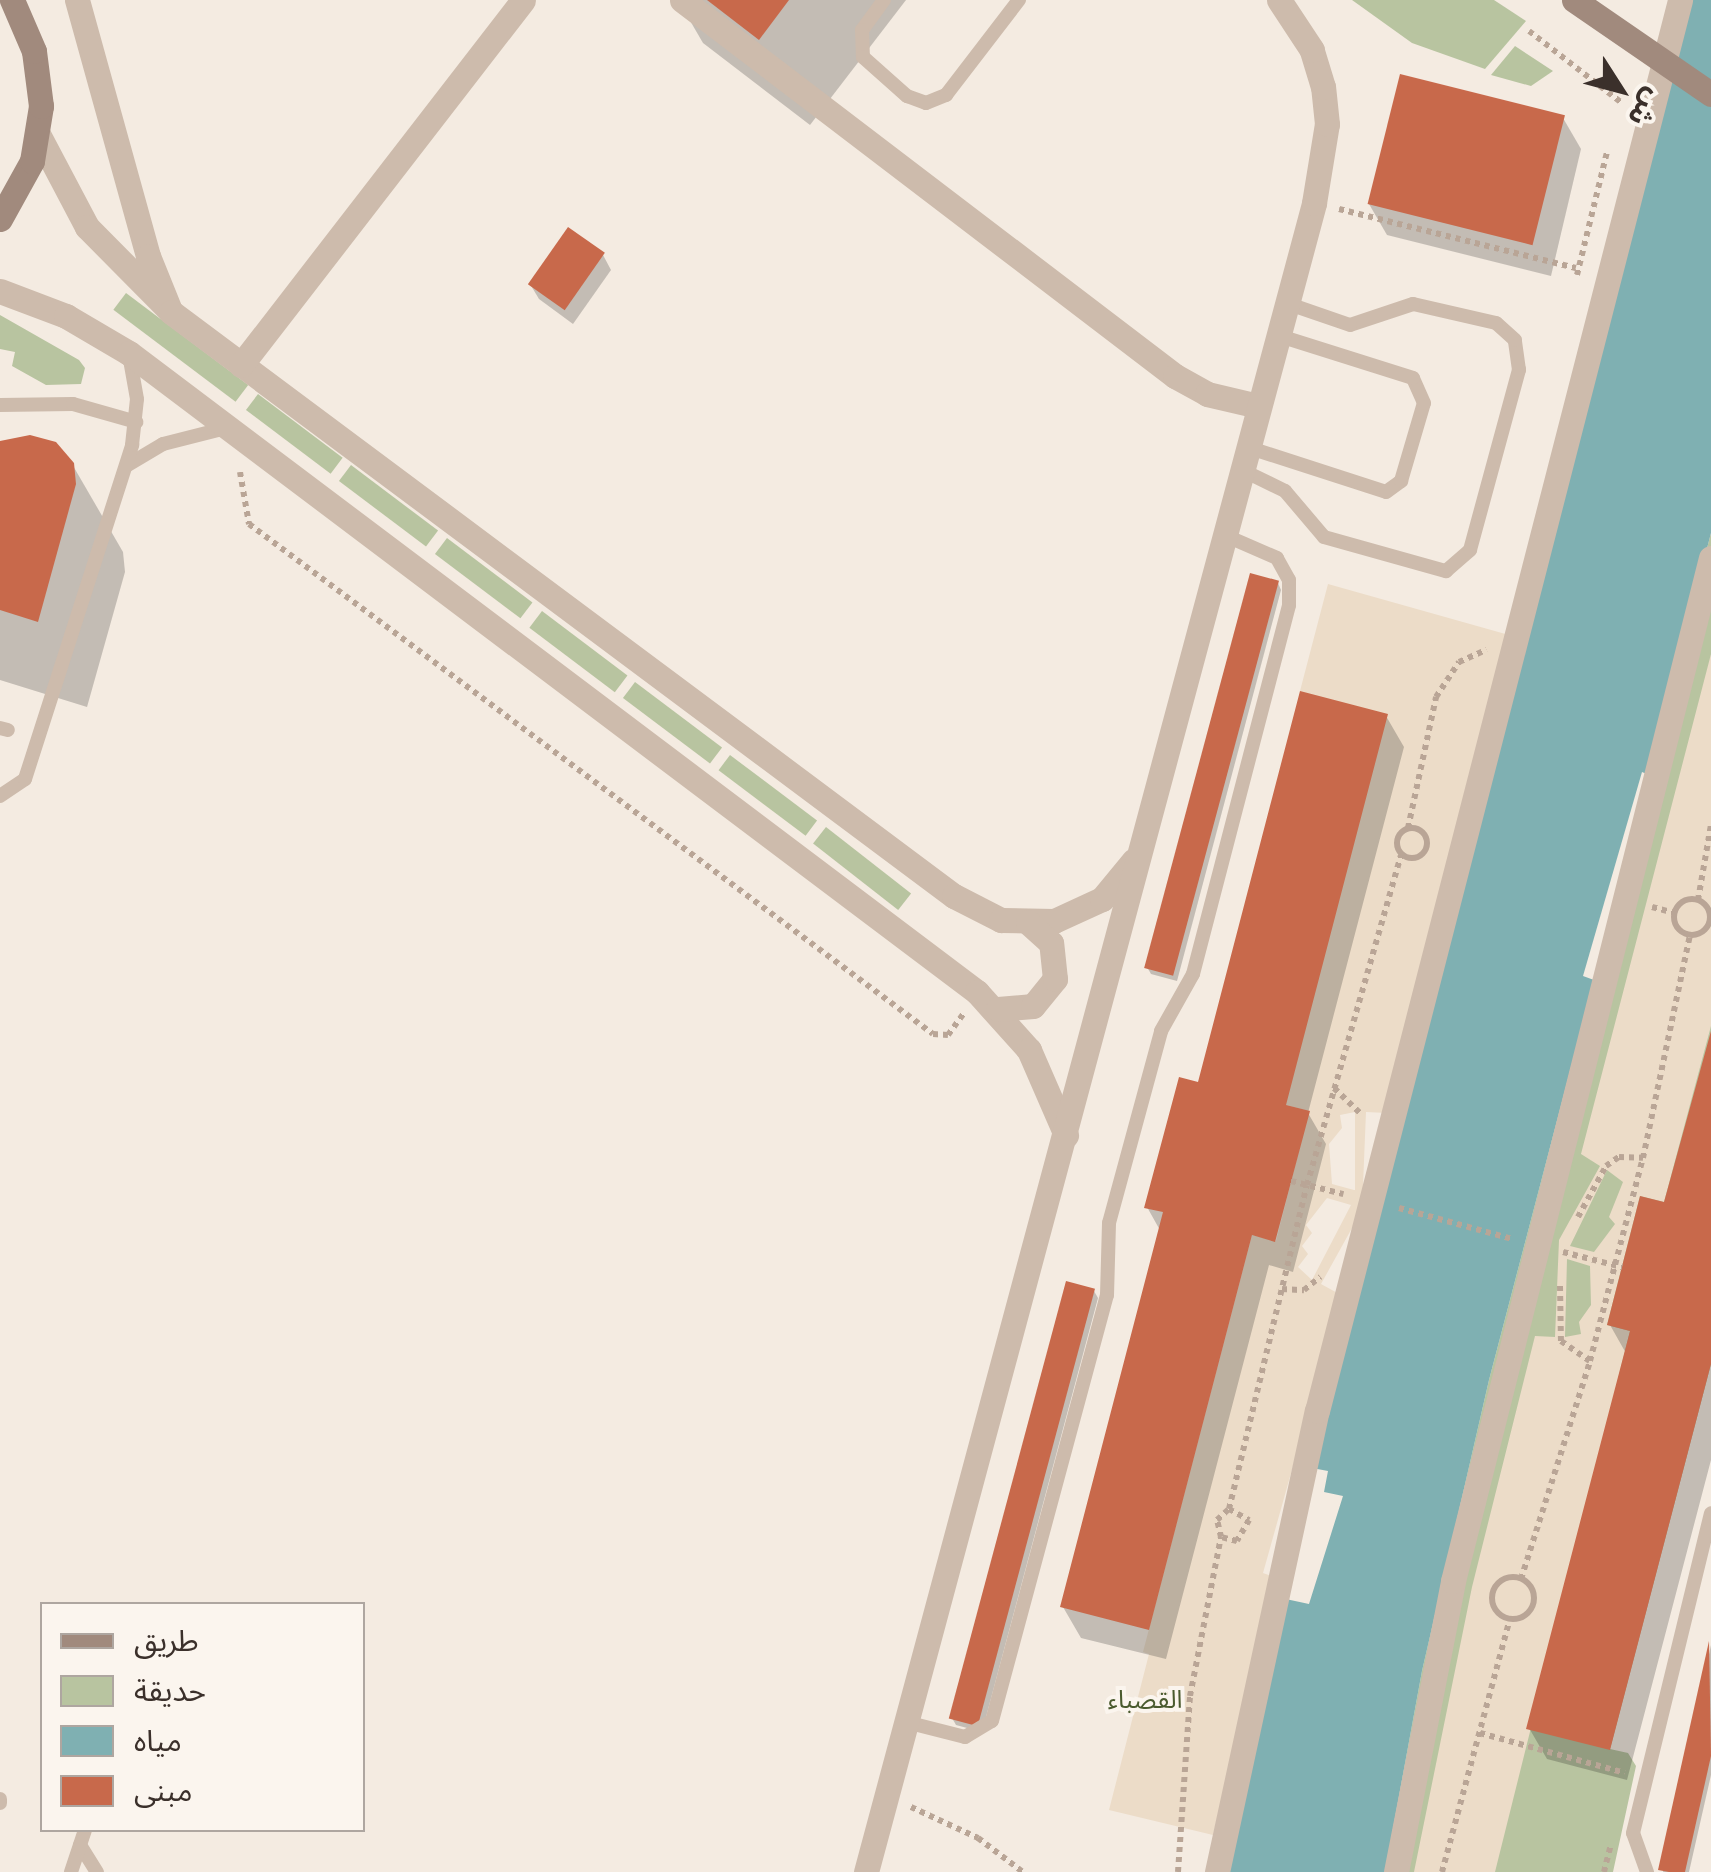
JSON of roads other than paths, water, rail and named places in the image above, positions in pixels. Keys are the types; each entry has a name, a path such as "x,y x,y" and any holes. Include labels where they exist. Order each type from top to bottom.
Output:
{"main road":[{"path":"0,219 21,186 38,134 34,52 12,0"},
{"path":"1574,0 1711,94"}],"street":[{"path":"77,0 148,256 171,312"},
{"path":"240,365 522,0"},
{"path":"682,0 1175,376 1206,394 1258,406"},
{"path":"866,1872 1314,203 1326,124 1323,87 1312,50 1279,0"},
{"path":"1217,1872 1297,1490 1680,0"},
{"path":"38,134 87,227 171,312 954,896 1001,920 1054,922 1102,899 1143,848"},
{"path":"0,291 66,316 129,353 977,992 998,1010 1029,1050 1066,1135"},
{"path":"1396,1872 1453,1581 1711,558"},
{"path":"998,1010 1033,1006 1055,979 1052,943 1028,922"}],"lane":[{"path":"884,0 862,30 863,57 907,96 926,103 946,95 1018,0"},
{"path":"1244,458 1285,491 1324,537 1446,572 1470,550 1520,370 1516,340 1496,323 1413,304 1350,325 1286,303"},
{"path":"1244,458 1386,492 1401,482 1424,403 1413,378 1277,335"},
{"path":"0,796 25,779 126,467 136,422 129,353"},
{"path":"0,405 74,404 136,422"},
{"path":"126,467 163,444 226,428"},
{"path":"906,1722 965,1738 992,1721 1072,1428 1107,1295 1106,1235 1161,1031 1193,974 1289,606 1289,580 1277,558 1224,536"},
{"path":"1647,1872 1634,1848 1636,1819 1711,1513"},
{"path":"71,1872 84,1832"},
{"path":"80,1846 97,1872"}],"water":[{"path":"1691,0 1711,0 1711,533 1489,1380 1422,1671 1385,1872 1228,1872 1281,1598"}],"park label":[{"name":"القصباء","path":"1145,1700"}]}
